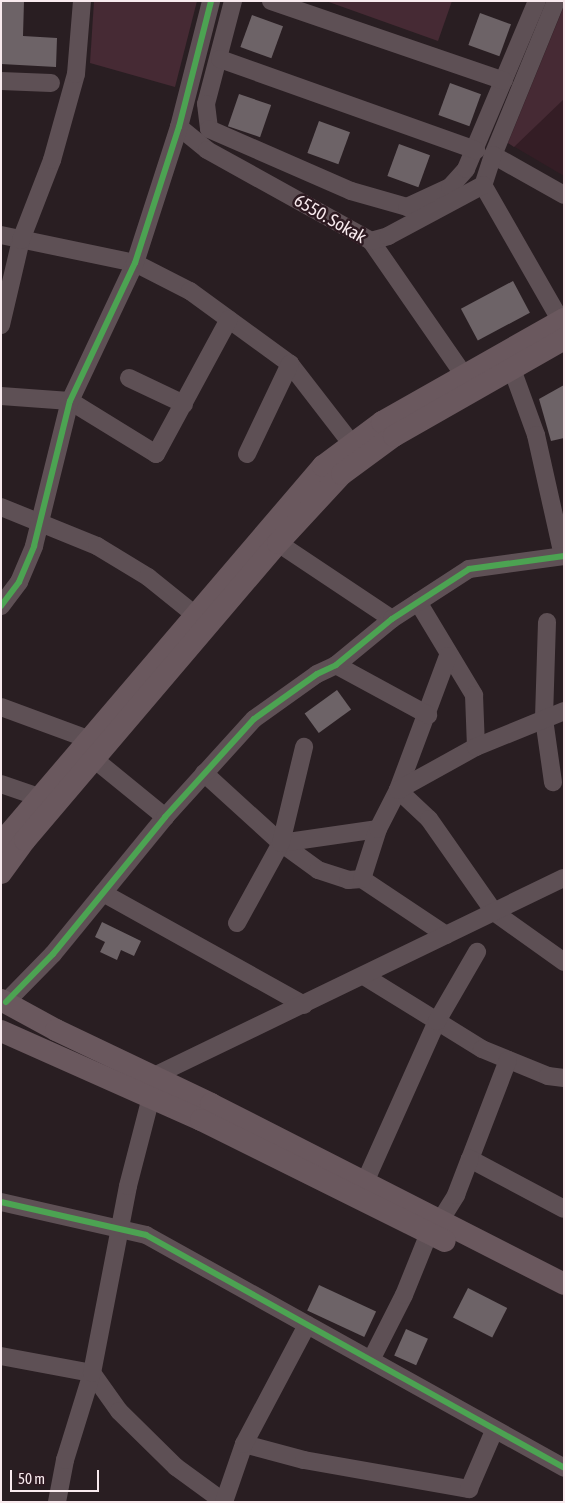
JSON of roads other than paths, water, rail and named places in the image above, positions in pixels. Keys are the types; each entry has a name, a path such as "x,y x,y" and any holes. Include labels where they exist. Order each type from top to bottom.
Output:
{"main road":[{"path":"1,843 39,797 91,749 342,474 364,456 512,369 563,327"},
{"path":"1,873 91,749 194,614 295,496 351,443 463,374 563,327"},
{"path":"4,1001 152,1087 434,1227 564,1284"},
{"path":"2,1033 152,1087 364,1182 434,1227 564,1300"}],"street":[{"path":"1,325 22,240 52,160 76,74 82,1"},
{"path":"1,606 19,582 41,521 70,401 135,263 179,126 211,1"},
{"path":"233,1 220,60 206,104 209,129 351,191 407,206 450,188 484,153 556,1"},
{"path":"271,1 504,81"},
{"path":"537,1 504,81 484,153 483,185 563,327"},
{"path":"220,60 484,153 564,195"},
{"path":"1,81 51,83"},
{"name":"6550. Sokak","path":"179,126 207,150 371,241 463,374"},
{"path":"371,241 388,236 483,185"},
{"path":"1,235 135,263 190,291 290,364 351,443"},
{"path":"1,396 70,401 156,454 229,319"},
{"path":"247,454 290,364"},
{"path":"4,1001 53,954 165,818 254,719 316,674 336,665 392,620 468,569 564,556 536,435 512,369"},
{"path":"129,378 184,404"},
{"path":"1,507 41,521 122,562 194,614"},
{"path":"278,543 392,620"},
{"path":"418,602 448,656 474,695 476,747"},
{"path":"547,622 544,719 553,782"},
{"path":"362,879 378,829 398,790 428,715 448,656"},
{"path":"336,665 428,715"},
{"path":"1,707 91,749 165,818"},
{"path":"398,790 476,747 564,711"},
{"path":"237,923 281,843 304,747"},
{"path":"204,773 281,843 318,870 348,880 362,879 446,935"},
{"path":"1,784 39,797"},
{"path":"398,790 429,819 494,912 564,962"},
{"path":"281,843 378,829"},
{"path":"57,1502 65,1460 92,1373 119,1229 152,1087 304,1006 564,878"},
{"path":"103,893 304,1006"},
{"path":"364,1182 437,1021 477,952"},
{"path":"364,976 482,1049 548,1076 564,1078"},
{"path":"371,1360 404,1295 434,1227 456,1195 508,1060"},
{"path":"470,1159 564,1209"},
{"path":"1,1202 146,1235 371,1360 494,1431 564,1468"},
{"path":"1,1356 92,1373 119,1411 176,1468 224,1502 244,1444 307,1326"},
{"path":"244,1444 304,1460 466,1495 494,1431"}]}
